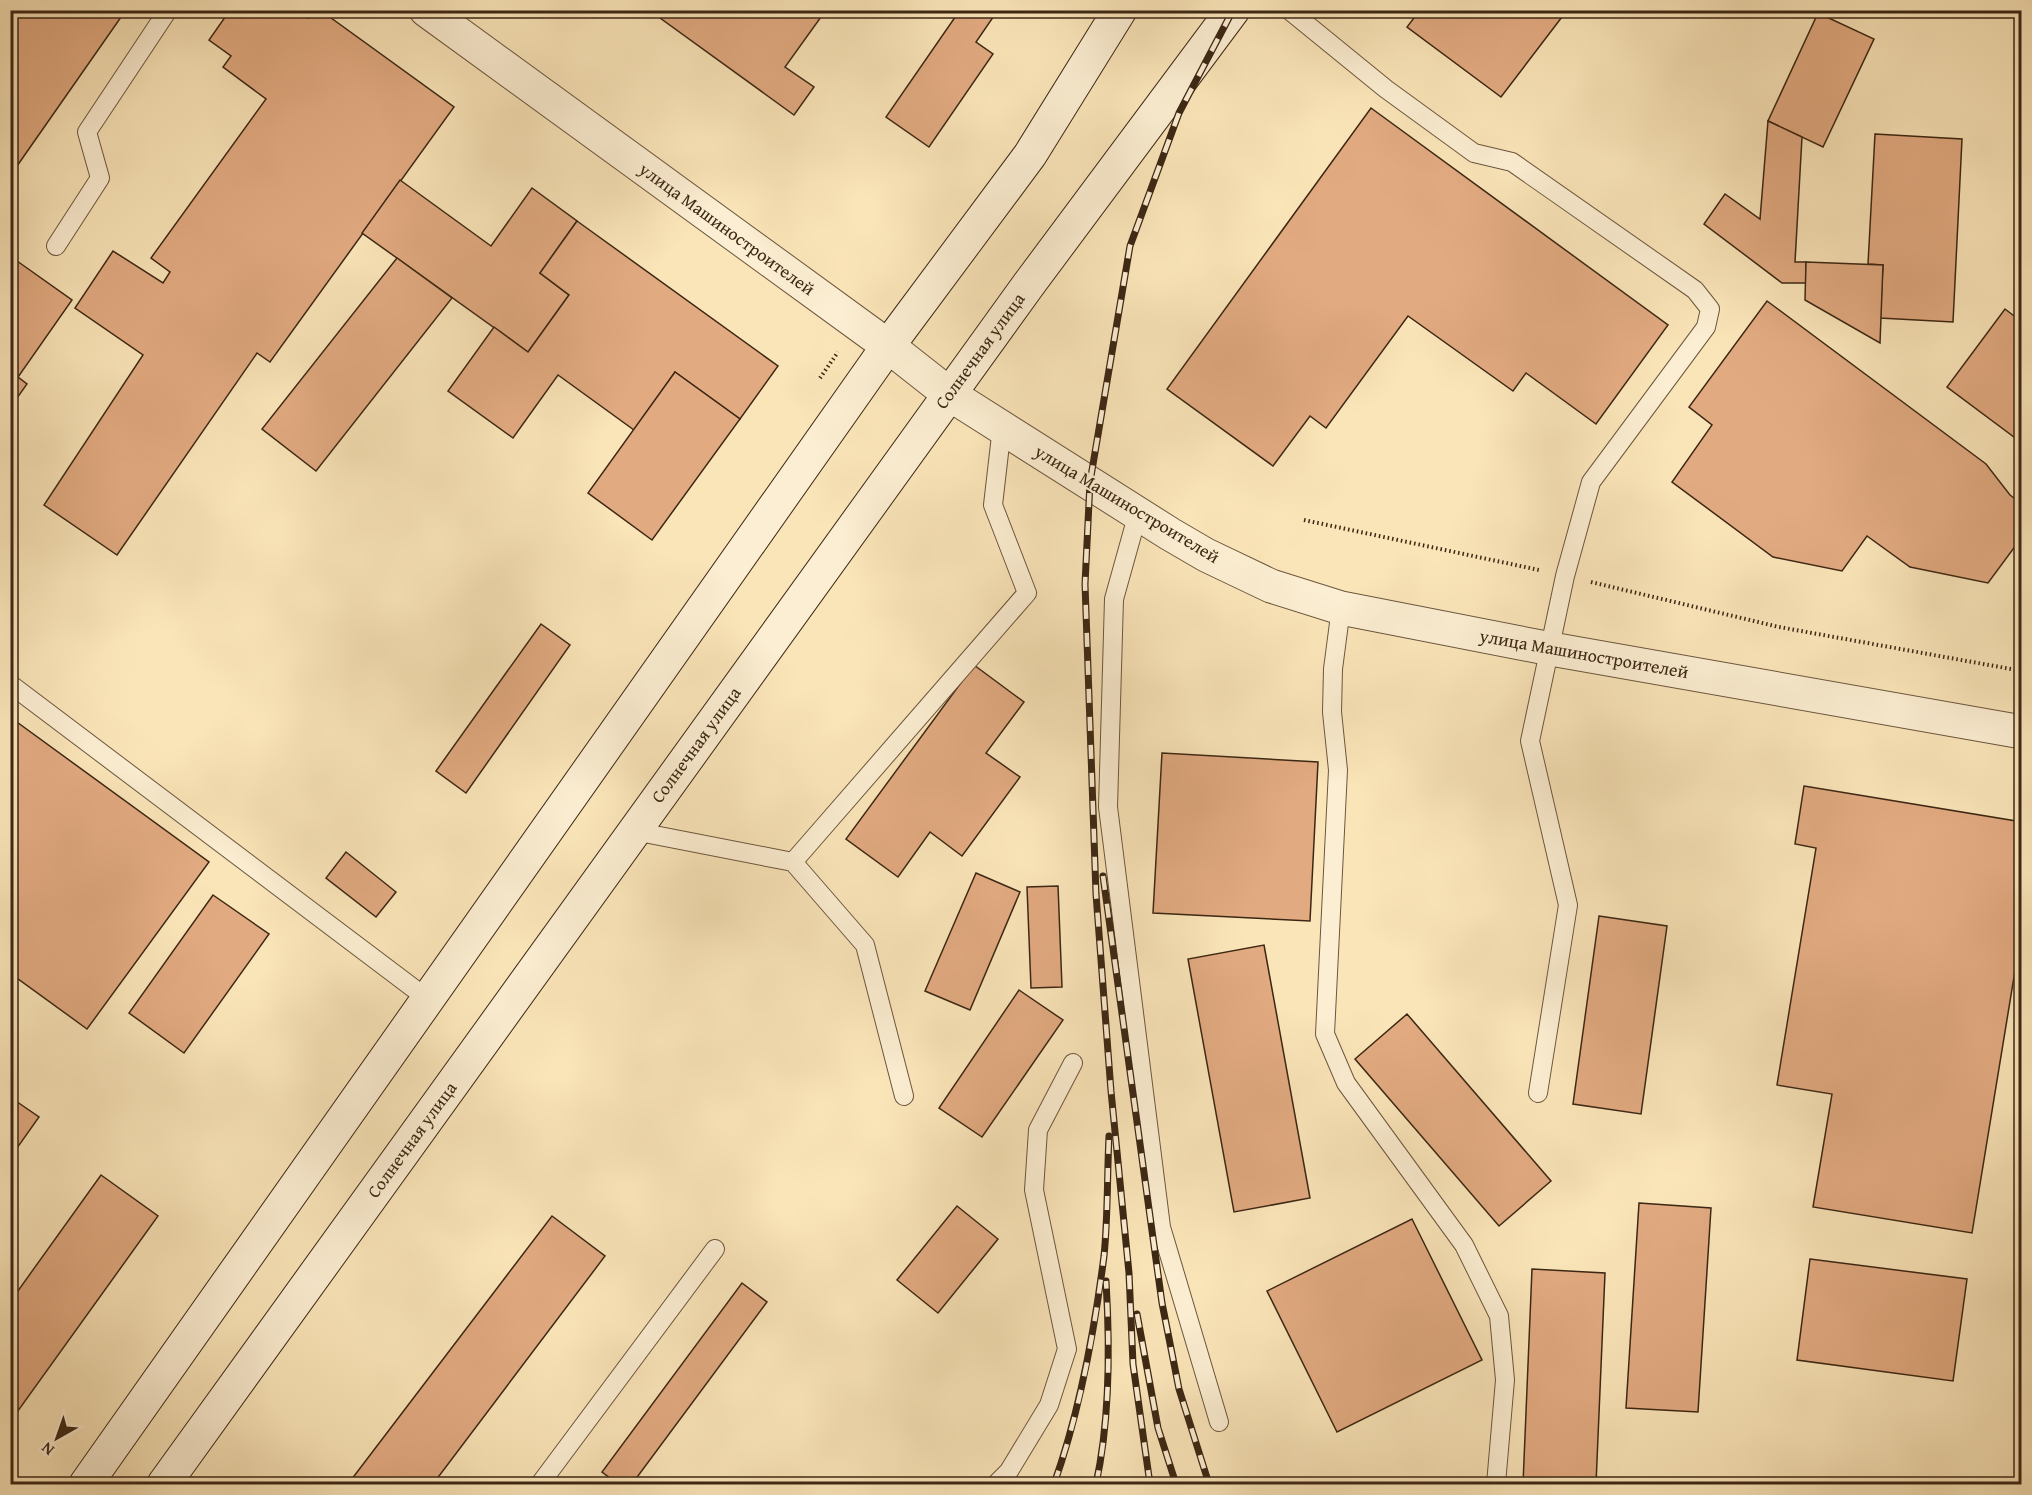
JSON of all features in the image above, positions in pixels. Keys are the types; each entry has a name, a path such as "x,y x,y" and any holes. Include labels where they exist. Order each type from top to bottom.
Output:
{"main road":[{"name":"улица Машиностроителей","path":"426,10 888,346 949,394 1206,555 1271,586 1341,608 1551,649 2022,732"},
{"path":"86,1485 888,346 1030,155 1120,10"},
{"name":"Солнечная улица","path":"164,1485 949,394 1233,10"}],"lane":[{"path":"56,246 100,178 87,132 168,10"},
{"path":"1289,10 1386,89 1474,153 1512,162 1695,290 1710,309 1706,327 1591,482 1565,576 1530,741 1568,905 1538,1093"},
{"path":"792,862 1027,592 993,505 1002,427"},
{"path":"1138,513 1114,598 1108,807 1161,1227 1220,1422"},
{"path":"1341,608 1332,690 1338,770 1325,1034 1346,1083 1464,1245 1499,1316 1505,1380 1496,1485"},
{"path":"10,684 429,1000"},
{"path":"634,831 792,862 866,945 904,1096"},
{"path":"996,1485 1009,1471 1049,1405 1066,1349 1034,1190 1038,1130 1073,1063"},
{"path":"540,1485 715,1249"}],"path":[{"path":"1304,520 1565,576 1779,627 2022,671"}],"building":[{"path":"10,10 126,10 10,176"},
{"path":"230,10 299,10 308,18 313,10 320,10 454,107 270,362 257,353 117,555 44,505 143,355 75,308 113,251 163,283 170,272 151,258 266,99 223,67 231,56 209,40"},
{"path":"649,10 826,10 785,67 814,87 794,115"},
{"path":"960,10 998,10 976,42 993,54 929,147 886,117"},
{"path":"1420,10 1562,10 1565,13 1501,97 1407,27"},
{"path":"1818,13 1874,39 1823,147 1768,121"},
{"path":"1371,108 1668,325 1596,424 1526,373 1513,391 1408,316 1326,428 1310,416 1273,466 1167,389"},
{"path":"1768,121 1802,137 1795,262 1806,262 1806,283 1782,283 1704,224 1725,194 1760,219"},
{"path":"1875,134 1962,139 1953,322 1880,318 1883,265 1868,264"},
{"path":"400,180 491,246 532,188 577,221 540,273 569,295 528,352 362,233"},
{"path":"577,221 778,366 740,419 675,372 634,430 558,375 513,438 448,391 494,327 528,352 569,295 540,273"},
{"path":"10,256 72,300 18,377 27,384 10,408"},
{"path":"397,258 452,298 316,471 262,429"},
{"path":"1806,262 1883,265 1880,343 1805,300"},
{"path":"1767,301 1986,464 2010,495 2022,504 2022,537 1988,583 1910,567 1867,536 1842,571 1773,557 1672,482 1712,425 1689,407"},
{"path":"2005,309 2022,322 2022,443 1947,387"},
{"path":"675,372 740,419 652,540 588,493"},
{"path":"541,624 570,645 466,793 436,771"},
{"path":"974,665 1024,702 986,753 1020,777 962,856 930,832 898,877 846,839"},
{"path":"10,717 209,862 87,1029 10,973"},
{"path":"1162,753 1318,762 1310,921 1153,913"},
{"path":"1804,786 2022,822 2022,928 1972,1233 1813,1207 1832,1094 1777,1085 1816,848 1795,844"},
{"path":"346,852 396,892 376,917 326,878"},
{"path":"976,873 1020,892 970,1010 925,991"},
{"path":"1058,886 1062,987 1031,988 1027,887"},
{"path":"213,895 269,934 184,1053 129,1013"},
{"path":"1599,916 1667,926 1641,1114 1573,1104"},
{"path":"1264,945 1310,1198 1234,1212 1188,959"},
{"path":"1019,990 1063,1020 982,1137 939,1108"},
{"path":"1407,1014 1551,1181 1499,1226 1355,1059"},
{"path":"10,1097 39,1117 10,1158"},
{"path":"101,1175 158,1216 10,1422 10,1302"},
{"path":"1639,1203 1711,1208 1698,1412 1626,1408"},
{"path":"957,1206 998,1239 938,1313 897,1280"},
{"path":"552,1216 605,1256 433,1484 348,1484"},
{"path":"1412,1219 1482,1360 1337,1432 1267,1291"},
{"path":"1810,1259 1967,1279 1953,1381 1797,1360"},
{"path":"1532,1269 1605,1273 1596,1484 1523,1484"},
{"path":"742,1283 767,1302 632,1484 618,1484 602,1472"}],"railway":[{"path":"1150,1484 1133,1364 1129,1273 1111,1091 1096,894 1085,584 1090,482 1130,246 1179,113 1233,10"},
{"path":"1103,876 1162,1303 1179,1389 1209,1484"},
{"path":"1054,1484 1079,1400 1096,1314 1104,1256 1109,1136"},
{"path":"1096,1484 1101,1460 1108,1383 1106,1281"},
{"path":"1137,1314 1158,1428 1176,1484"}]}
